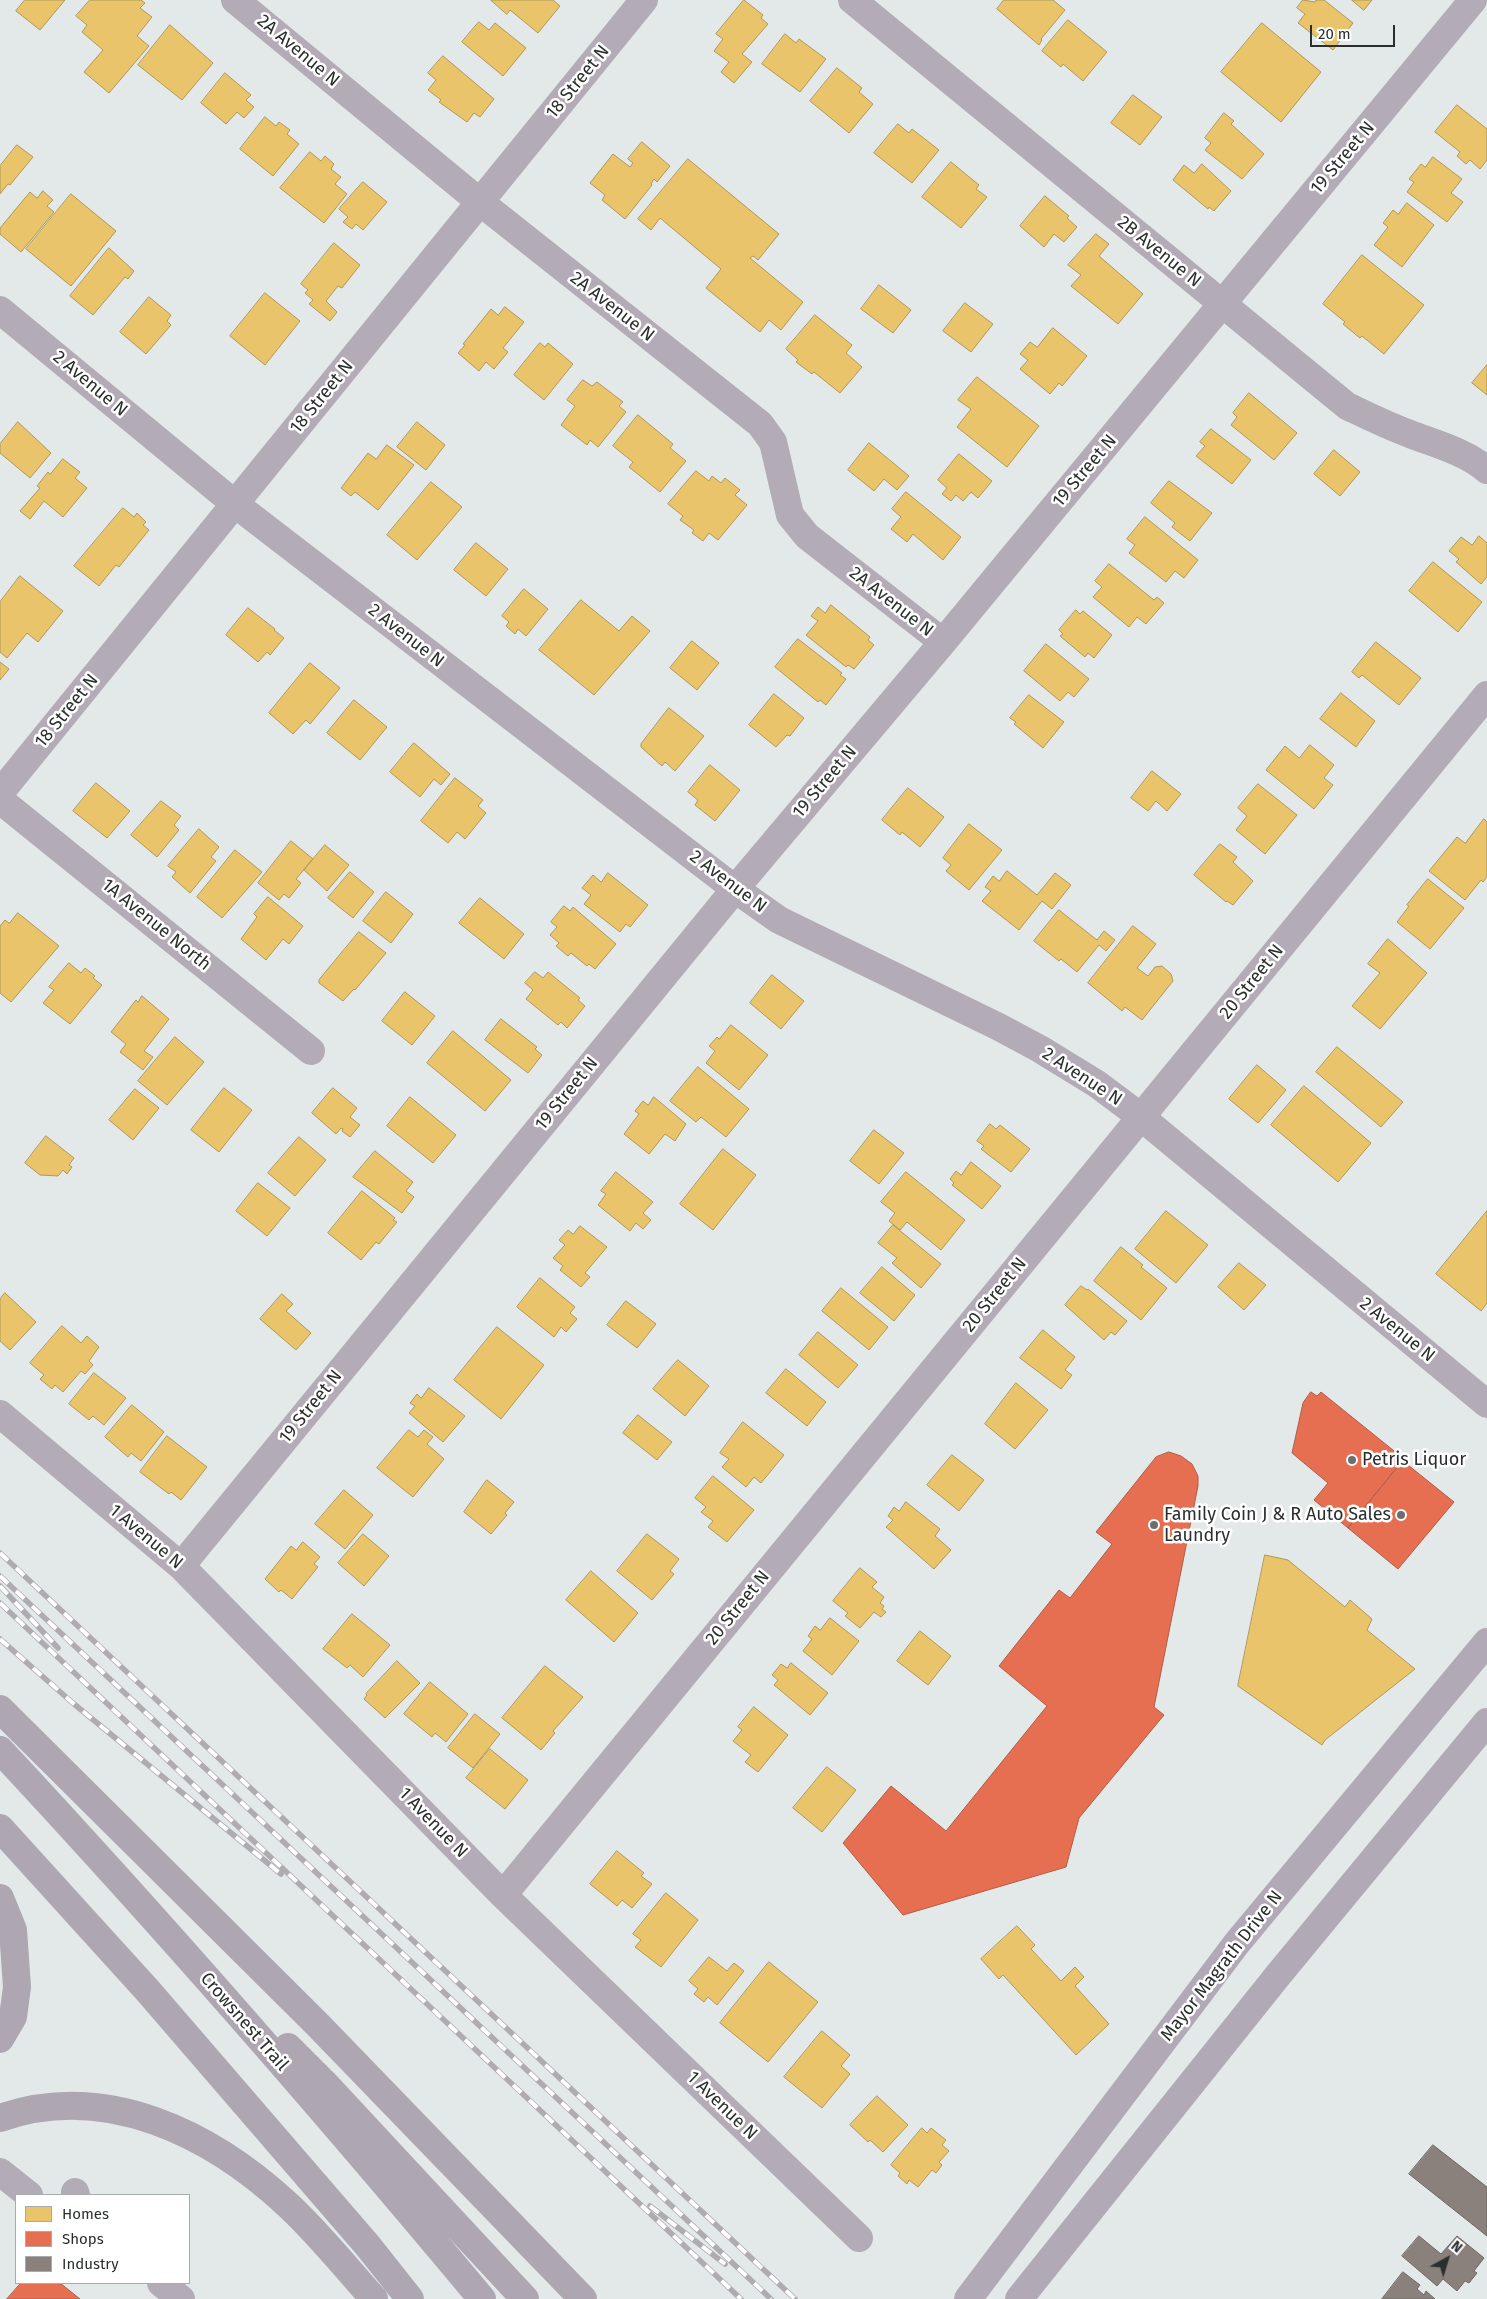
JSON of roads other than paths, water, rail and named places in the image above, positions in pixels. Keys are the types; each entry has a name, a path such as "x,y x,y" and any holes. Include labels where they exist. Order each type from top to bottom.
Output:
{"highway":[{"path":"0,1709 318,2025 583,2299"},
{"name":"Crowsnest Trail","path":"0,1750 112,1869 396,2196 482,2299"},
{"path":"0,1828 148,1991 368,2246 410,2299"},
{"path":"112,1869 328,2087 525,2299"},
{"path":"0,1898 13,1930 17,1987 12,2017 0,2039"},
{"path":"0,2118 17,2112 51,2106 92,2107 126,2112 156,2120 188,2134 250,2174 290,2207 374,2299"}],"main road":[{"name":"Mayor Magrath Drive N","path":"968,2299 1237,1943 1487,1642"},
{"path":"1019,2299 1274,1981 1487,1722"}],"street":[{"name":"2A Avenue N","path":"235,0 480,202 760,424 773,442 790,515 807,536 943,642"},
{"name":"18 Street N","path":"0,793 644,0"},
{"name":"2B Avenue N","path":"852,0 1347,406 1381,423 1478,462 1487,470"},
{"name":"19 Street N","path":"181,1566 735,889 943,642 1473,0"},
{"name":"2 Avenue N","path":"0,310 235,504 735,889 779,920 999,1027 1040,1049 1097,1084 1141,1117 1487,1404"},
{"name":"20 Street N","path":"503,1895 1487,695"},
{"name":"1A Avenue North","path":"0,800 311,1051"},
{"name":"1 Avenue N","path":"0,1414 181,1566 503,1895 859,2238"},
{"path":"0,2172 28,2194"},
{"path":"162,2284 181,2299"}],"railway":[{"path":"0,1553 795,2299"},
{"path":"0,1576 771,2299"},
{"path":"0,1586 58,1648"},
{"path":"0,1603 741,2299"},
{"path":"0,1639 74,1704 281,1874"},
{"path":"650,2206 725,2264"}],"place":[{"name":"Petris Liquor","path":"1352,1460"},
{"name":"J & R Auto Sales","path":"1401,1515"},
{"name":"Family Coin Laundry","path":"1154,1525"}]}
